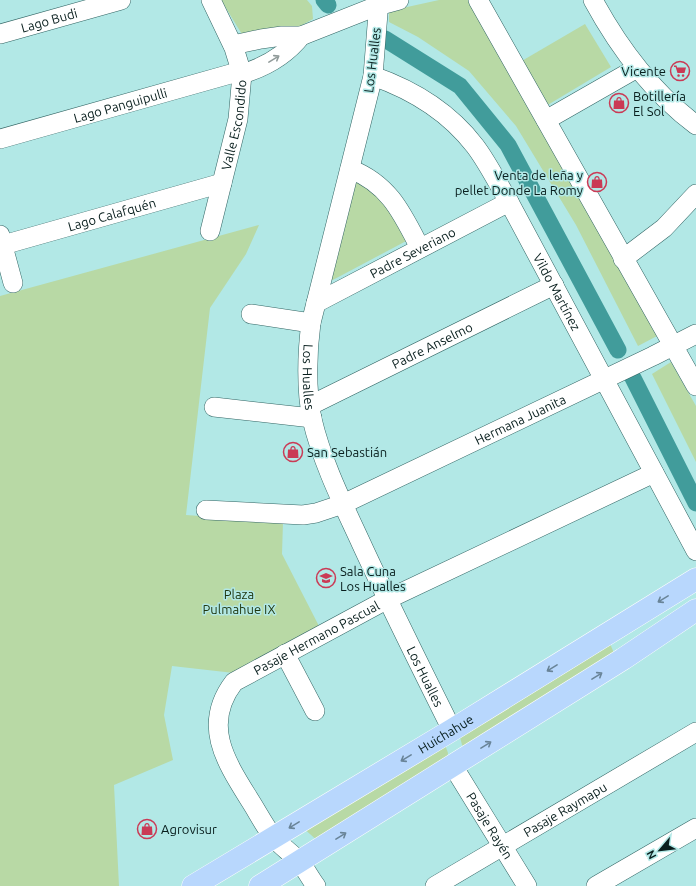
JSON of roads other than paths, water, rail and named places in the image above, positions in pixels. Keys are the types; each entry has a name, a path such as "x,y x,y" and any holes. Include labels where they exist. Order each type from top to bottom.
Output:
{"main road":[{"name":"Huichahue","path":"193,886 452,730 696,579"},
{"path":"260,886 623,660 695,613"},
{"path":"623,660 616,648 616,641 620,628 630,619"},
{"path":"452,730 459,748 453,766"}],"street":[{"name":"Lago Budi","path":"0,34 121,0"},
{"name":"Valle Escondido","path":"210,231 238,119 242,73 233,45 211,0"},
{"path":"233,45 261,38 301,36 372,6 399,0"},
{"path":"478,0 696,386"},
{"path":"593,0 620,45 637,68 674,106 696,125"},
{"name":"Los Hualles","path":"372,6 373,76 311,323 308,360 311,411 317,435 343,504 386,600 452,730"},
{"name":"Lago Panguipulli","path":"0,139 256,70 290,49 301,36"},
{"path":"546,120 637,68"},
{"name":"Vildo Martínez","path":"373,76 419,96 449,118 476,147 509,202 696,551"},
{"path":"350,169 373,180 396,203 420,248"},
{"name":"Lago Calafquén","path":"1,240 222,183"},
{"path":"623,259 664,228 696,194"},
{"name":"Padre Severiano","path":"316,303 509,202"},
{"path":"1,240 13,283"},
{"name":"Padre Anselmo","path":"311,411 554,285"},
{"path":"251,314 311,323"},
{"name":"Hermana Juanita","path":"206,510 302,515 316,513 343,504 674,346 696,334"},
{"path":"214,407 311,411"},
{"name":"Pasaje Hermano Pascual","path":"316,886 300,862 274,838 234,776 219,741 217,721 222,701 234,682 386,600 654,473"},
{"path":"285,654 315,711"},
{"name":"Pasaje Raymapu","path":"435,886 501,845 696,732"},
{"name":"Pasaje Rayén","path":"453,766 527,886"},
{"path":"596,886 696,828"}],"waterway":[{"path":"324,0 328,5"},
{"path":"385,39 460,86 508,145 618,350"},
{"path":"633,378 696,503"}],"place":[{"name":"Vicente","path":"680,71"},
{"name":"Botillería El Sol","path":"619,103"},
{"name":"Venta de leña y pellet Donde La Romy","path":"597,182"},
{"name":"San Sebastián","path":"293,452"},
{"name":"Sala Cuna Los Hualles","path":"326,578"},
{"name":"Agrovisur","path":"147,829"}],"park label":[{"name":"Plaza Pulmahue IX","path":"239,602"}]}
